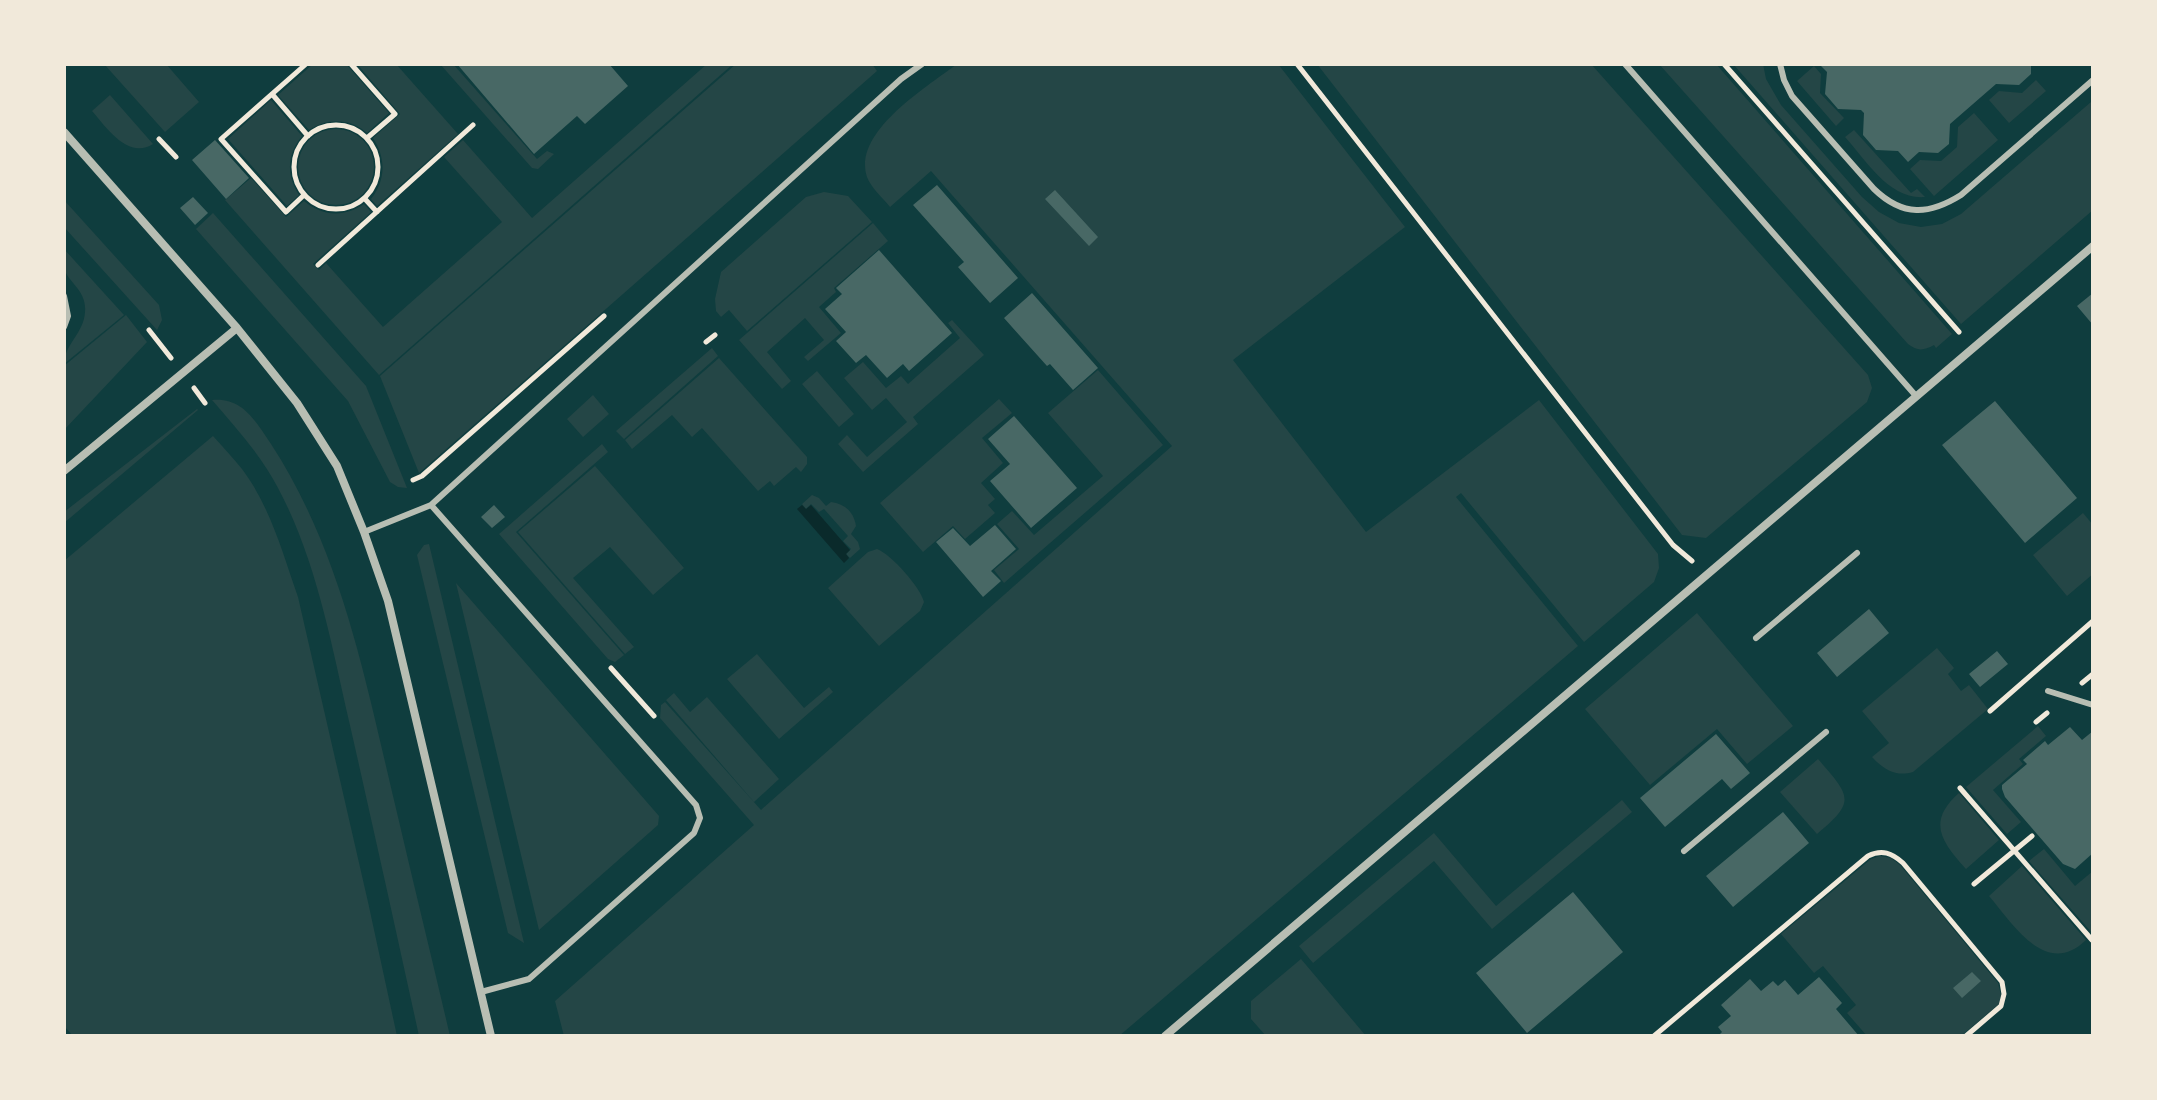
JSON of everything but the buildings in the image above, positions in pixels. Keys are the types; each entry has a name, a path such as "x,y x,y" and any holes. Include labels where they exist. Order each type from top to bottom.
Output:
{"street":[{"path":"64,132 237,328 297,403 337,466 388,601 491,1036"},
{"path":"1165,1036 2093,246"},
{"path":"64,471 237,328"}],"lane":[{"path":"1625,64 1916,396"},
{"path":"1780,64 1792,96 1874,189 1899,207 1925,211 1945,205 1961,195 2093,81"},
{"path":"364,532 431,505 918,65"},
{"path":"64,296 68,316 64,327"},
{"path":"431,505 696,805 700,818 694,833 529,979 481,992"},
{"path":"1756,638 1857,553"},
{"path":"2048,691 2093,705"},
{"path":"1684,851 1826,732"}],"path":[{"path":"304,195 286,212 221,139 306,64"},
{"path":"351,64 395,114 367,138"},
{"path":"1297,64 1673,545 1708,573"},
{"path":"1724,64 1956,329"},
{"path":"272,94 308,136"},
{"path":"332,125 346,126 367,138 376,151 379,164 378,177 365,199 340,210 315,204 304,195 294,171 295,158 308,136 319,128 332,125"},
{"path":"318,265 473,125"},
{"path":"159,139 176,157"},
{"path":"365,199 377,212"},
{"path":"706,342 715,335"},
{"path":"1990,711 2093,621"},
{"path":"611,668 654,716"},
{"path":"1960,788 2092,940"},
{"path":"1974,884 2032,836"},
{"path":"1654,1036 1868,856 1880,852 1892,855 1903,863 2002,982 2004,994 2001,1006 1966,1036"}],"shaded area":[{"path":"104,64 166,64 199,102 165,132"},
{"path":"313,64 346,64 389,113 367,133 338,121 323,123 309,130 278,95"},
{"path":"357,64 396,64 458,134 377,206 371,199 382,177 382,161 373,138 400,114"},
{"path":"440,64 453,64 537,159 547,151 554,154 538,169 532,168"},
{"path":"707,64 733,64 379,375 225,200 251,178 286,217 304,201 319,210 334,213 364,204 371,212 313,264 319,270 326,263 383,327 502,222 444,157 463,140 532,218"},
{"path":"736,64 872,64 877,71 419,473 380,376"},
{"path":"957,64 1278,64 1405,227 1233,360 1366,532 1539,400 1658,554 1659,568 1654,582 1584,642 1461,493 1456,497 1578,646 1119,1036 564,1036 555,1001 754,825 660,718 661,705 665,702 761,810 1172,446 931,171 890,207 869,181 865,160 881,128 911,98"},
{"path":"1317,64 1591,64 1868,375 1872,388 1867,402 1706,538 1682,535"},
{"path":"1659,64 1716,64 1952,334 1936,348 1934,345 1917,349 1908,344"},
{"path":"1733,64 1763,64 1766,79 1781,105 1862,197 1879,212 1899,223 1921,227 1942,224 1961,214 2091,102 2093,210 1961,324"},
{"path":"1814,66 1821,74 1820,93 1844,118 1836,126 1797,81"},
{"path":"2036,80 2046,91 2009,123 1989,100 1999,91 2022,93"},
{"path":"110,95 153,144 144,148 126,145 104,125 92,111"},
{"path":"271,100 302,136 293,150 290,165 299,195 287,206 228,139"},
{"path":"1974,113 1998,140 1934,196 1910,169 1920,160 1941,161 1957,147 1958,127"},
{"path":"336,129 351,132 363,140 371,152 374,167 371,182 363,194 351,202 336,205 321,202 309,194 301,182 298,167 301,152 309,140 321,132"},
{"path":"1854,130 1911,193 1917,189 1925,197 1900,192 1880,177 1845,137"},
{"path":"824,192 848,196 872,222 747,331 729,310 721,317 716,311 715,299 721,272 806,197"},
{"path":"64,200 159,305 162,320 157,330 64,227"},
{"path":"213,213 366,386 407,488 390,482 348,401 196,229"},
{"path":"873,223 888,241 834,288 836,292 819,307 841,333 808,361 804,357 824,340 805,318 767,352 791,381 782,389 739,340"},
{"path":"64,249 124,315 64,364 67,351 84,319 85,304 64,268"},
{"path":"126,315 147,342 64,430 64,366"},
{"path":"952,320 984,355 913,417 918,424 863,472 838,444 847,435 867,457 907,422 886,398 872,410 844,378 863,362 886,388 901,376 908,384 960,338 948,323"},
{"path":"712,348 718,356 624,439 616,431"},
{"path":"719,358 807,457 807,464 801,472 796,467 774,486 770,481 758,491 702,428 692,437 672,415 632,449 625,440"},
{"path":"1098,370 1163,445 1004,583 994,570 1019,549 997,524 1012,511 1034,535 1103,476 1048,413"},
{"path":"817,371 854,414 839,427 802,384"},
{"path":"593,395 609,414 583,437 567,419"},
{"path":"999,399 1012,413 982,438 1003,463 981,483 995,499 988,505 995,513 965,539 953,526 923,552 880,503"},
{"path":"212,400 223,400 240,407 260,427 296,487 335,577 363,672 450,1036 419,1036 329,631 303,543 264,464"},
{"path":"198,410 64,523 64,512"},
{"path":"213,436 252,483 275,531 298,597 397,1036 73,1036 64,1026 64,561"},
{"path":"602,444 608,452 516,532 624,655 615,662 608,659 499,534"},
{"path":"595,466 684,568 653,595 610,547 573,578 634,647 625,654 518,532"},
{"path":"812,495 826,506 836,503 851,513 856,526 851,534 860,549 850,558 846,554 851,549 843,541 848,536 824,509 819,512 811,504 806,509 802,504"},
{"path":"802,505 806,509 811,505 850,550 846,554 849,558 844,563 797,509"},
{"path":"2083,513 2093,525 2093,574 2067,596 2033,555"},
{"path":"429,544 524,943 508,933 417,555 424,545"},
{"path":"877,549 905,572 924,602 920,611 879,646 828,588 868,552"},
{"path":"456,583 659,816 658,825 539,930"},
{"path":"1697,613 1793,726 1747,764 1717,729 1650,785 1585,709"},
{"path":"1937,648 1954,668 1948,674 1961,691 1969,685 1988,709 1913,772 1901,774 1891,771 1872,757 1889,743 1862,711"},
{"path":"757,654 804,708 829,687 833,692 779,739 727,679"},
{"path":"674,693 690,712 707,697 779,779 754,802 666,700"},
{"path":"2038,726 2046,736 2019,759 2023,764 1993,790 2021,822 2007,834 1966,787"},
{"path":"1818,759 1837,782 1844,798 1839,814 1817,834 1780,792"},
{"path":"1959,793 1999,840 1966,869 1950,850 1940,823 1949,803"},
{"path":"1622,800 1632,812 1492,929 1434,861 1313,963 1299,946 1434,833 1496,906"},
{"path":"2044,849 2075,886 2093,871 2093,934 2029,861"},
{"path":"1880,856 1891,858 1900,865 1998,983 2001,995 1999,1004 1961,1036 1867,1036 1847,1013 1856,1005 1823,966 1814,973 1781,934 1871,859"},
{"path":"2022,866 2086,940 2071,950 2057,954 2044,951 2020,933 1989,896"},
{"path":"1301,959 1366,1036 1266,1036 1251,1019 1251,1001"}]}
